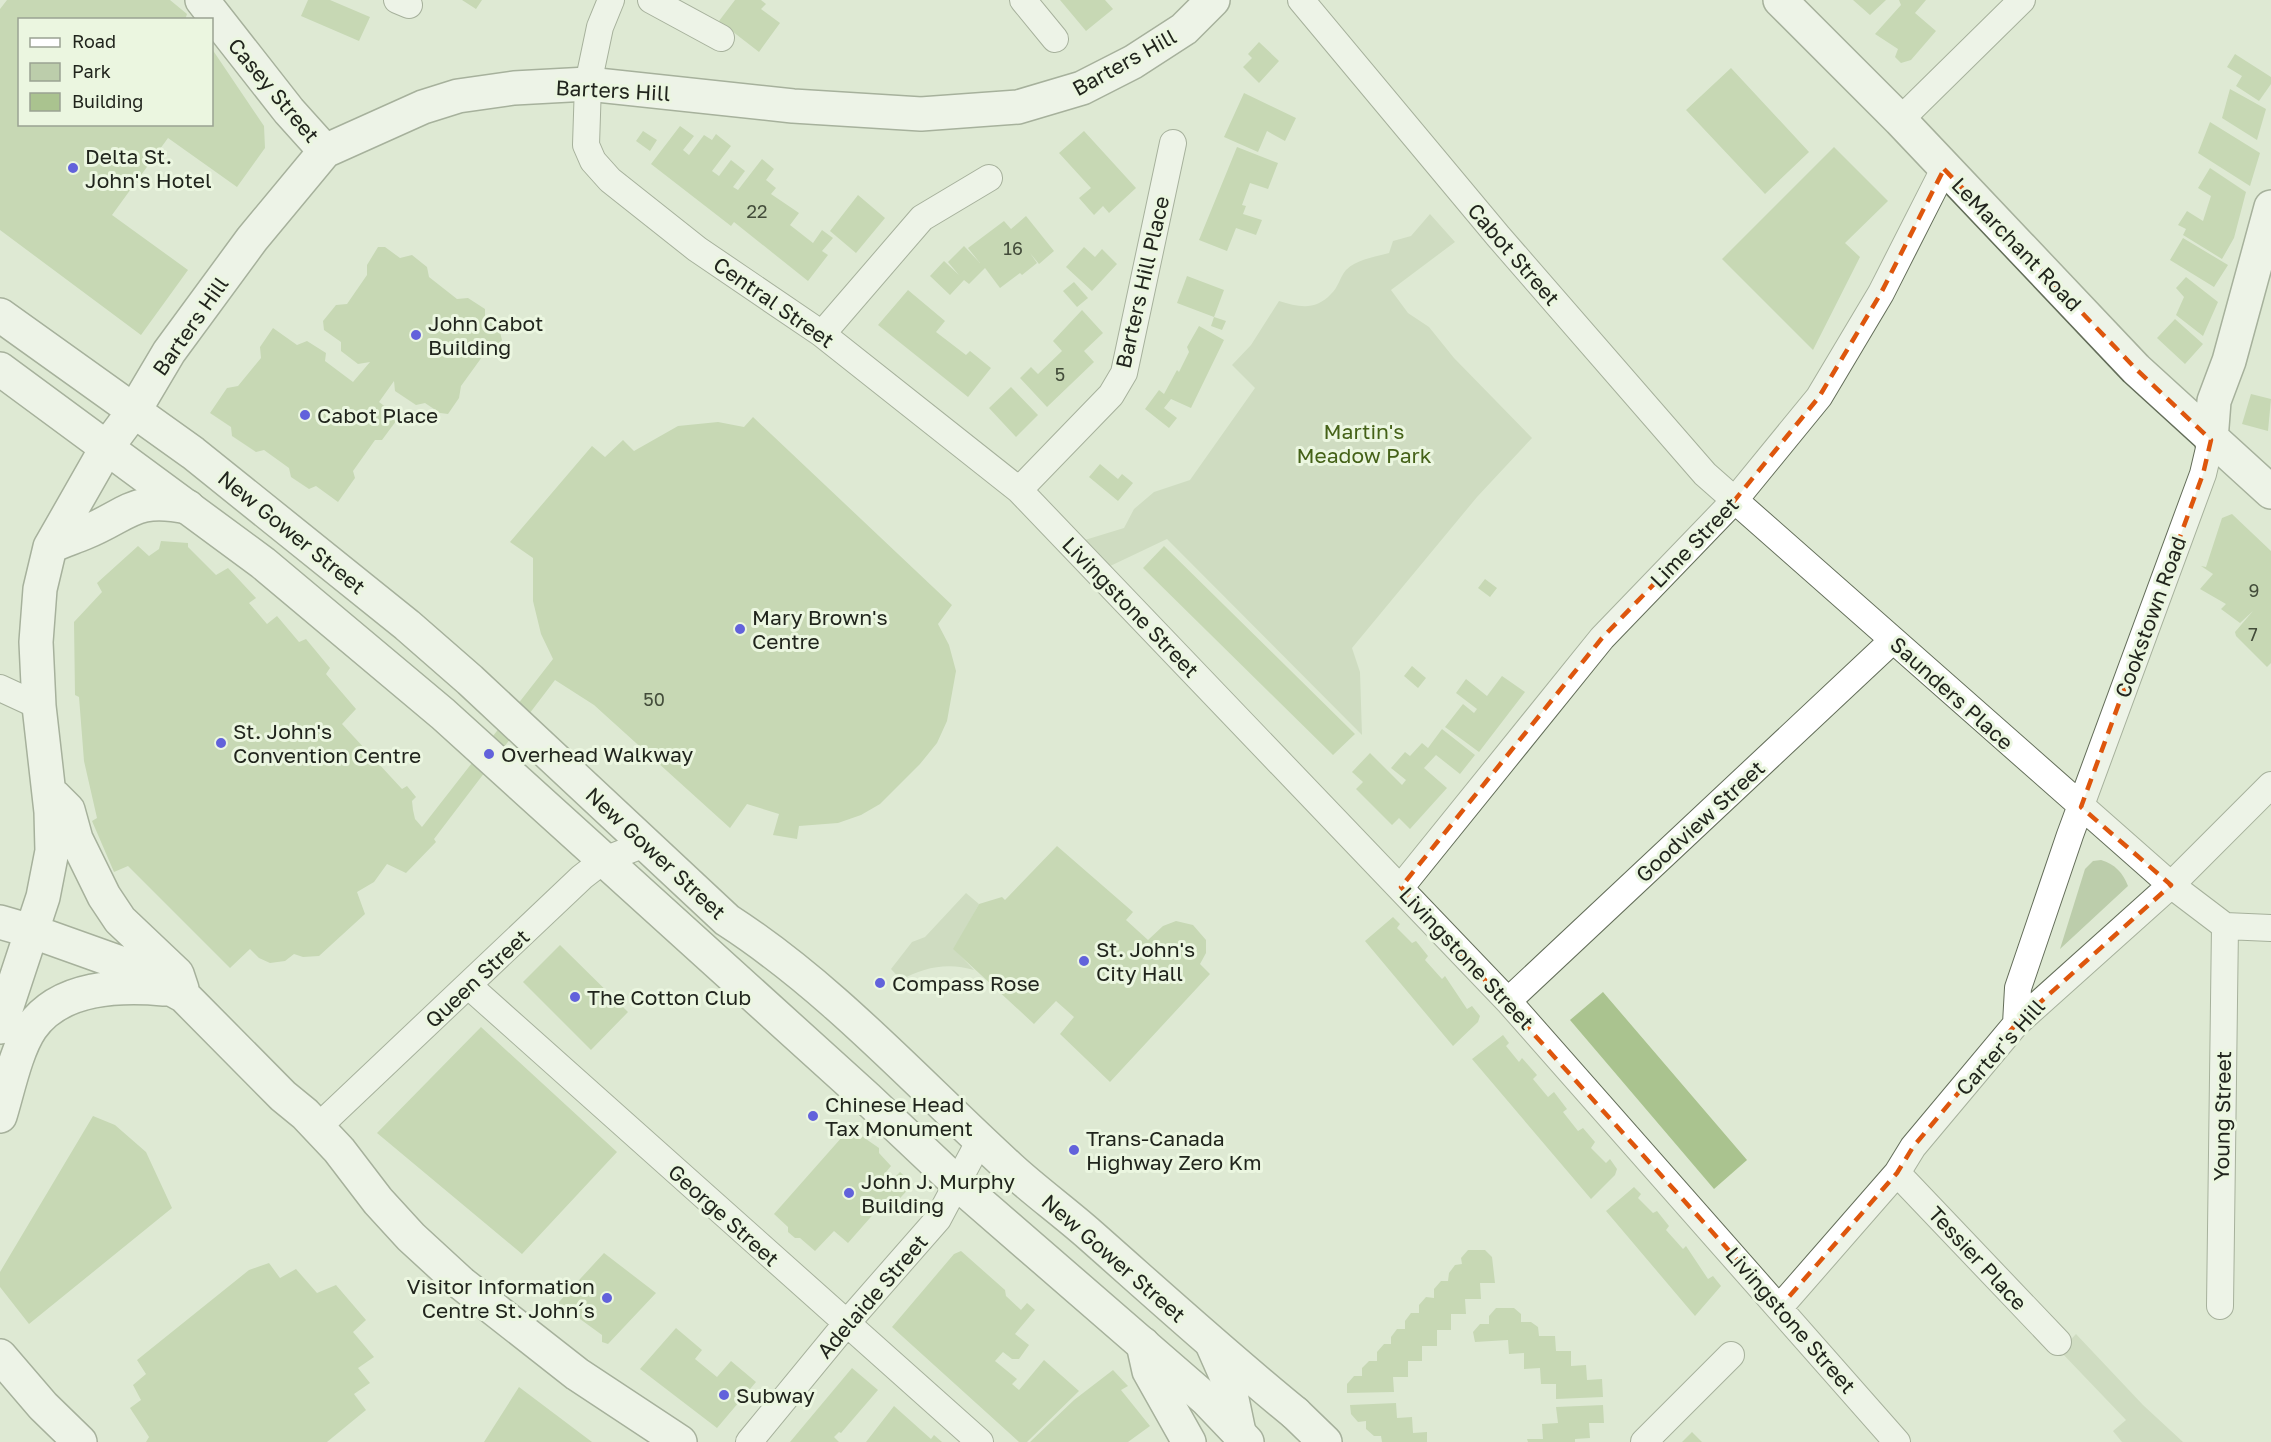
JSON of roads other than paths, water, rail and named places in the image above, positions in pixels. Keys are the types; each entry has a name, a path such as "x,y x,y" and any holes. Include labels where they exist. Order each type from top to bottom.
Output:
{"main road":[{"name":"Barters Hill","path":"0,1027 46,885 51,851 50,793 39,706 38,615 40,590 50,547 107,447 134,411 176,343 252,239 325,151 387,122 458,96 514,88 588,84 793,106 910,113 1018,107 1082,88 1141,58 1184,29 1213,0"},
{"name":"LeMarchant Road","path":"1780,0 1900,120 2136,369 2211,440 2268,485"},
{"name":"Casey Street","path":"204,1 289,111 325,151"},
{"name":"Cookstown Road","path":"2211,440 2214,401 2229,361 2271,207"},
{"name":"New Gower Street","path":"0,315 193,453 407,625 470,680 727,920 762,943 822,993 980,1140 1213,1346 1295,1413 1326,1442"},
{"name":"New Gower Street","path":"0,369 107,447 139,474 263,563 417,692 867,1098 958,1184 1207,1400 1242,1439"},
{"path":"50,547 65,539 83,534 122,512 142,504 164,502 188,507"},
{"path":"50,793 68,810 76,839 104,896 120,920 177,974 178,993"},
{"path":"0,922 129,966 178,993 318,1127 391,1216 461,1283 577,1374 680,1442"},
{"path":"0,1116 26,1039 42,1016 63,1002 92,992 130,987 178,993"},
{"path":"1143,1344 1149,1371 1189,1442"},
{"path":"1213,1346 1228,1380 1242,1439"},
{"path":"0,1356 43,1406 80,1442"}],"street":[{"name":"Central Street","path":"611,0 600,27 588,84 586,145 593,161 610,180 697,249 822,334 1019,490"},
{"path":"651,0 721,38"},
{"path":"1023,0 1055,39"},
{"name":"Cabot Street","path":"1301,0 1506,245 1705,474 1734,501"},
{"path":"1900,120 2022,0"},
{"name":"Barters Hill Place","path":"1019,490 1111,395 1124,373 1173,143"},
{"name":"Lime Street","path":"1401,887 1602,638 1734,501 1819,397 1851,348 1944,169"},
{"path":"822,334 922,218 989,178"},
{"name":"Cookstown Road","path":"2016,1024 2018,988 2081,807 2203,474 2211,440"},
{"name":"Livingstone Street","path":"1019,490 1508,1001 1898,1442"},
{"name":"Saunders Place","path":"1734,501 2171,885 2225,926"},
{"name":"Goodview Street","path":"1508,1001 1893,640"},
{"path":"0,688 39,706"},
{"name":"Carter's Hill","path":"1780,1307 1897,1173 1913,1147 2016,1024 2171,885 2271,785"},
{"name":"Queen Street","path":"318,1127 582,877 604,860 645,844"},
{"path":"2225,926 2271,928"},
{"name":"Young Street","path":"2220,1306 2225,926"},
{"name":"George Street","path":"469,986 981,1442"},
{"name":"Adelaide Street","path":"749,1442 846,1324 938,1219 980,1140"},
{"name":"Tessier Place","path":"1897,1173 2058,1342"},
{"path":"1644,1442 1731,1355"}],"place":[{"name":"Delta St. John's Hotel","path":"73,168"},
{"name":"John Cabot Building","path":"416,335"},
{"name":"Cabot Place","path":"305,415"},
{"name":"Mary Brown's Centre","path":"740,629"},
{"name":"St. John's Convention Centre","path":"221,743"},
{"name":"Overhead Walkway","path":"489,754"},
{"name":"St. John's City Hall","path":"1084,961"},
{"name":"Compass Rose","path":"880,983"},
{"name":"The Cotton Club","path":"575,997"},
{"name":"Chinese Head Tax Monument","path":"813,1116"},
{"name":"Trans-Canada Highway Zero Km","path":"1074,1150"},
{"name":"John J. Murphy Building","path":"849,1193"},
{"name":"Visitor Information Centre St. John´s","path":"607,1298"},
{"name":"Subway","path":"724,1395"}],"park label":[{"name":"Martin's Meadow Park","path":"1364,443"}]}
